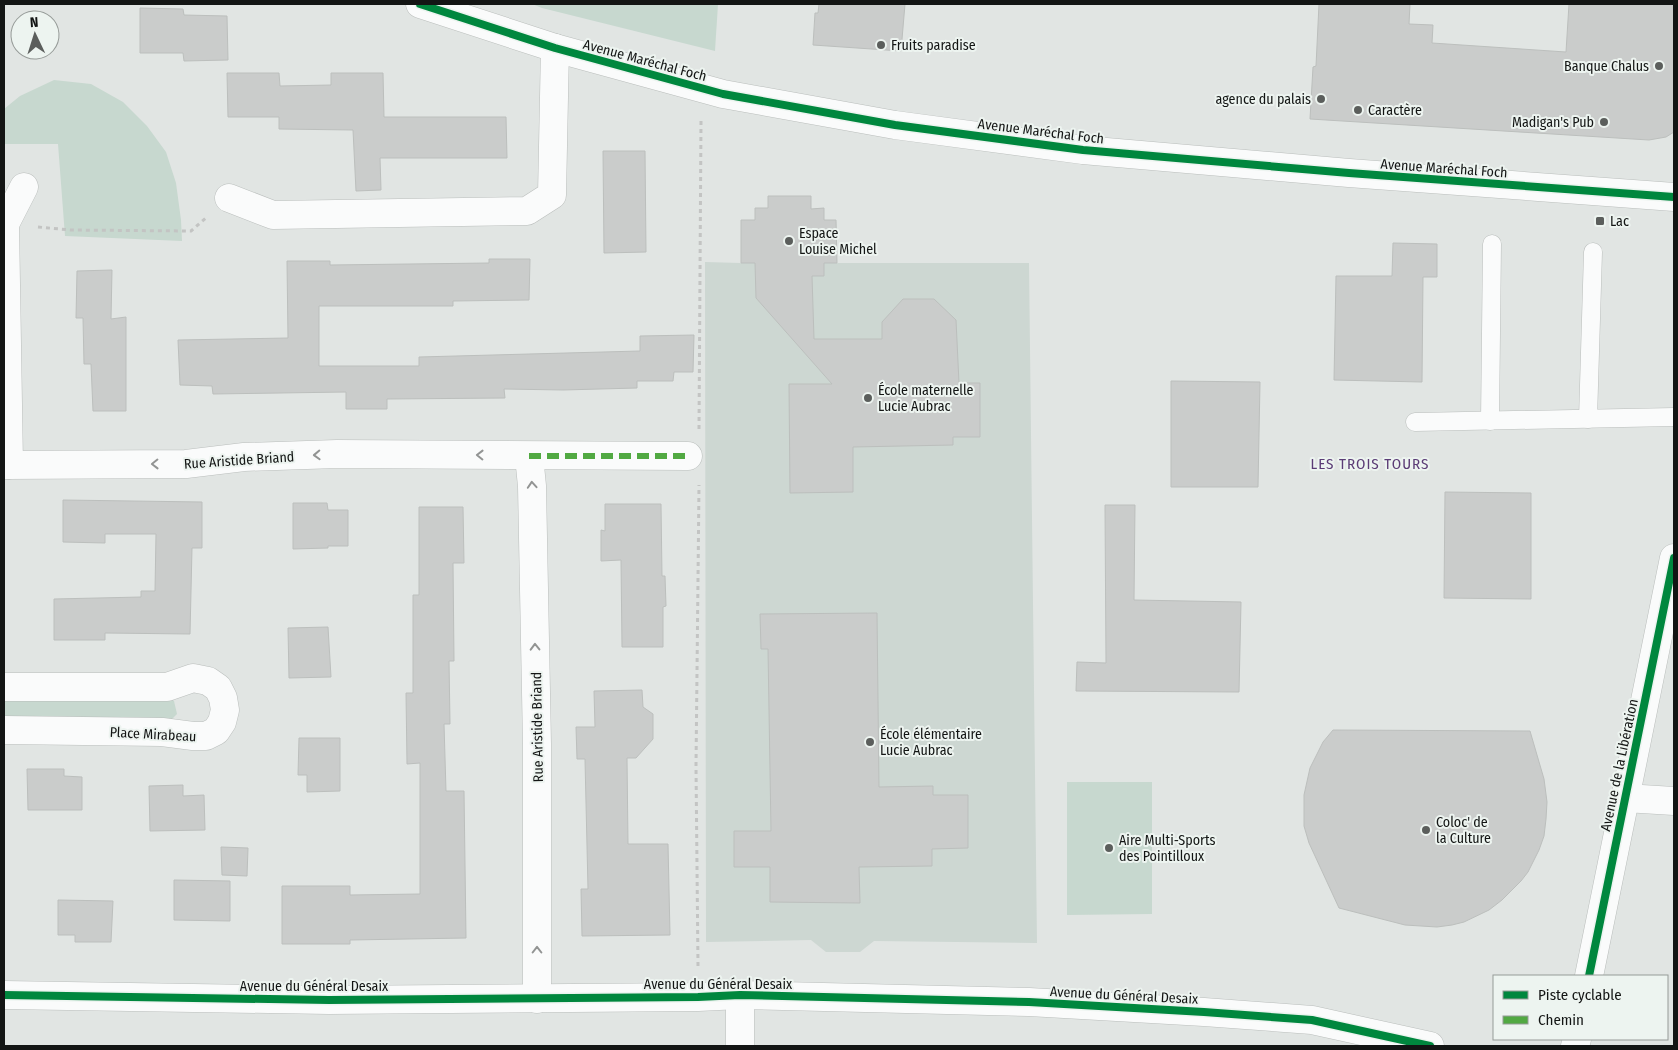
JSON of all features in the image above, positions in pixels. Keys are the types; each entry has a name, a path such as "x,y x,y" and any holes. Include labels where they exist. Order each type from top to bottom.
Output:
{"street":[{"name":"Avenue Maréchal Foch","path":"420,4 555,48 723,94 895,125 1083,150 1349,173 1674,197"},
{"path":"229,198 273,214 527,211 552,195 555,48"},
{"name":"Rue Aristide Briand","path":"24,187 6,224 7,465 186,464 244,457 337,454 528,456 694,446"},
{"name":"Rue Aristide Briand","path":"528,456 532,486 537,744 537,999"},
{"name":"Avenue de la Libération","path":"1590,975 1674,558"},
{"name":"Place Mirabeau","path":"4,687 167,688 193,678 208,681 218,688 223,698 225,710 222,722 216,731 206,736 162,732 4,730"},
{"path":"1625,798 1674,800"},
{"name":"Avenue du Général Desaix","path":"4,995 329,1000 537,999 740,995 1029,1002 1312,1020 1430,1046"},
{"path":"740,995 740,1046"}],"lane":[{"path":"1490,421 1492,244"},
{"path":"1588,419 1593,252"},
{"path":"1415,422 1674,417"}],"path":[{"path":"694,446 701,108 719,111 723,94"},
{"path":"6,224 70,230 191,231 229,198"},
{"path":"698,997 696,766 699,485"}],"shaded area":[{"path":"532,4 718,4 715,51 542,8"},
{"path":"54,80 91,84 123,102 147,126 166,152 176,183 182,241 65,236 58,144 4,144 4,109 20,96"},
{"path":"768,196 811,196 811,209 824,208 824,220 836,220 837,263 1029,263 1037,943 874,941 860,952 826,952 811,940 706,942 705,262 741,263 741,220 755,220 755,208 768,208"},
{"path":"168,697 174,701 177,714 171,720 4,721 4,700"},
{"name":"Aire Multi-Sports des Pointilloux","path":"1067,782 1152,782 1152,914 1067,915"}],"building":[{"path":"819,4 905,4 901,51 813,45 815,13 818,13"},
{"path":"1319,4 1410,4 1409,24 1433,25 1432,43 1566,52 1569,4 1674,4 1674,132 1666,137 1649,140 1310,119 1313,67 1316,66"},
{"path":"140,8 183,9 184,15 227,16 228,60 184,61 183,53 140,53"},
{"path":"227,73 279,73 280,86 331,85 331,73 383,73 384,117 506,117 507,158 380,158 381,190 356,191 353,130 279,129 279,117 228,117"},
{"path":"603,151 645,151 646,252 604,253"},
{"path":"768,196 811,196 811,209 824,208 824,220 836,220 837,263 824,263 824,276 812,276 814,339 882,339 882,322 903,299 934,299 956,320 959,383 980,383 980,437 953,437 953,445 853,447 853,492 790,493 789,384 832,384 756,298 755,263 741,263 741,220 755,220 755,208 768,208"},
{"path":"1393,243 1437,244 1437,277 1423,277 1422,382 1334,380 1336,276 1392,276"},
{"path":"489,259 530,259 529,300 453,301 453,306 319,306 319,366 419,366 419,357 640,351 640,336 694,335 693,372 674,372 673,381 637,381 637,388 504,389 505,398 387,399 387,409 346,409 346,392 213,394 212,386 180,385 178,340 288,338 287,261 330,261 330,265 489,263"},
{"path":"112,270 111,319 126,317 126,411 93,411 91,364 84,364 83,318 76,318 77,271"},
{"path":"1171,381 1260,382 1258,487 1171,487"},
{"path":"1445,492 1531,493 1531,599 1444,598"},
{"path":"63,500 202,502 202,548 192,548 190,634 105,633 105,640 54,640 54,599 141,597 141,591 155,591 156,534 105,534 105,543 63,542"},
{"path":"293,503 327,503 328,510 348,510 348,546 293,549"},
{"path":"605,504 661,504 662,576 665,576 666,606 663,607 663,647 622,647 621,560 601,561 601,530 605,531"},
{"path":"1105,505 1135,505 1134,600 1241,602 1239,692 1076,691 1077,662 1106,663"},
{"path":"419,507 463,507 464,563 453,563 454,661 449,661 450,724 444,724 446,791 464,791 466,938 350,940 350,944 282,944 282,886 350,886 350,895 420,894 420,763 407,764 406,693 413,693 413,595 419,595"},
{"path":"877,613 879,787 933,786 933,795 968,795 968,848 932,849 932,866 859,867 860,903 770,902 770,867 734,867 734,831 771,831 768,649 761,649 760,614"},
{"path":"328,627 331,677 289,678 288,628"},
{"path":"642,690 643,707 653,714 653,739 636,758 627,758 628,844 668,844 670,935 582,936 581,889 588,889 585,759 577,759 576,727 595,727 594,691"},
{"name":"Coloc' de la Culture","path":"1333,730 1530,731 1544,779 1547,802 1544,836 1528,872 1502,900 1489,910 1464,922 1452,925 1437,927 1405,925 1339,908 1309,843 1304,826 1304,795 1310,768 1323,742"},
{"path":"299,738 340,738 340,791 307,792 307,775 298,775"},
{"path":"27,769 64,769 64,776 82,777 82,810 28,810"},
{"path":"183,785 183,796 204,795 205,830 150,831 149,786"},
{"path":"221,847 248,848 247,876 222,875"},
{"path":"174,880 230,881 230,921 174,920"},
{"path":"58,900 113,901 111,942 75,942 75,935 58,935"}],"marked path":[{"path":"529,456 688,456"}],"cycle path":[{"path":"420,4 555,48 723,94 895,125 1083,150 1349,173 1674,197"},
{"path":"1589,975 1674,558"},
{"path":"4,995 329,1000 740,995 1029,1002 1312,1020 1430,1046"}],"place":[{"name":"Fruits paradise","path":"881,45"},
{"name":"Banque Chalus","path":"1659,66"},
{"name":"agence du palais","path":"1321,99"},
{"name":"Caractère","path":"1358,110"},
{"name":"Madigan's Pub","path":"1604,122"},
{"name":"Lac","path":"1600,221"},
{"name":"Espace Louise Michel","path":"789,241"},
{"name":"École maternelle Lucie Aubrac","path":"868,398"},
{"name":"École élémentaire Lucie Aubrac","path":"870,742"},
{"name":"Coloc' de la Culture","path":"1426,830"},
{"name":"Aire Multi-Sports des Pointilloux","path":"1109,848"}],"district":[{"name":"LES TROIS TOURS","path":"1370,464"}]}
